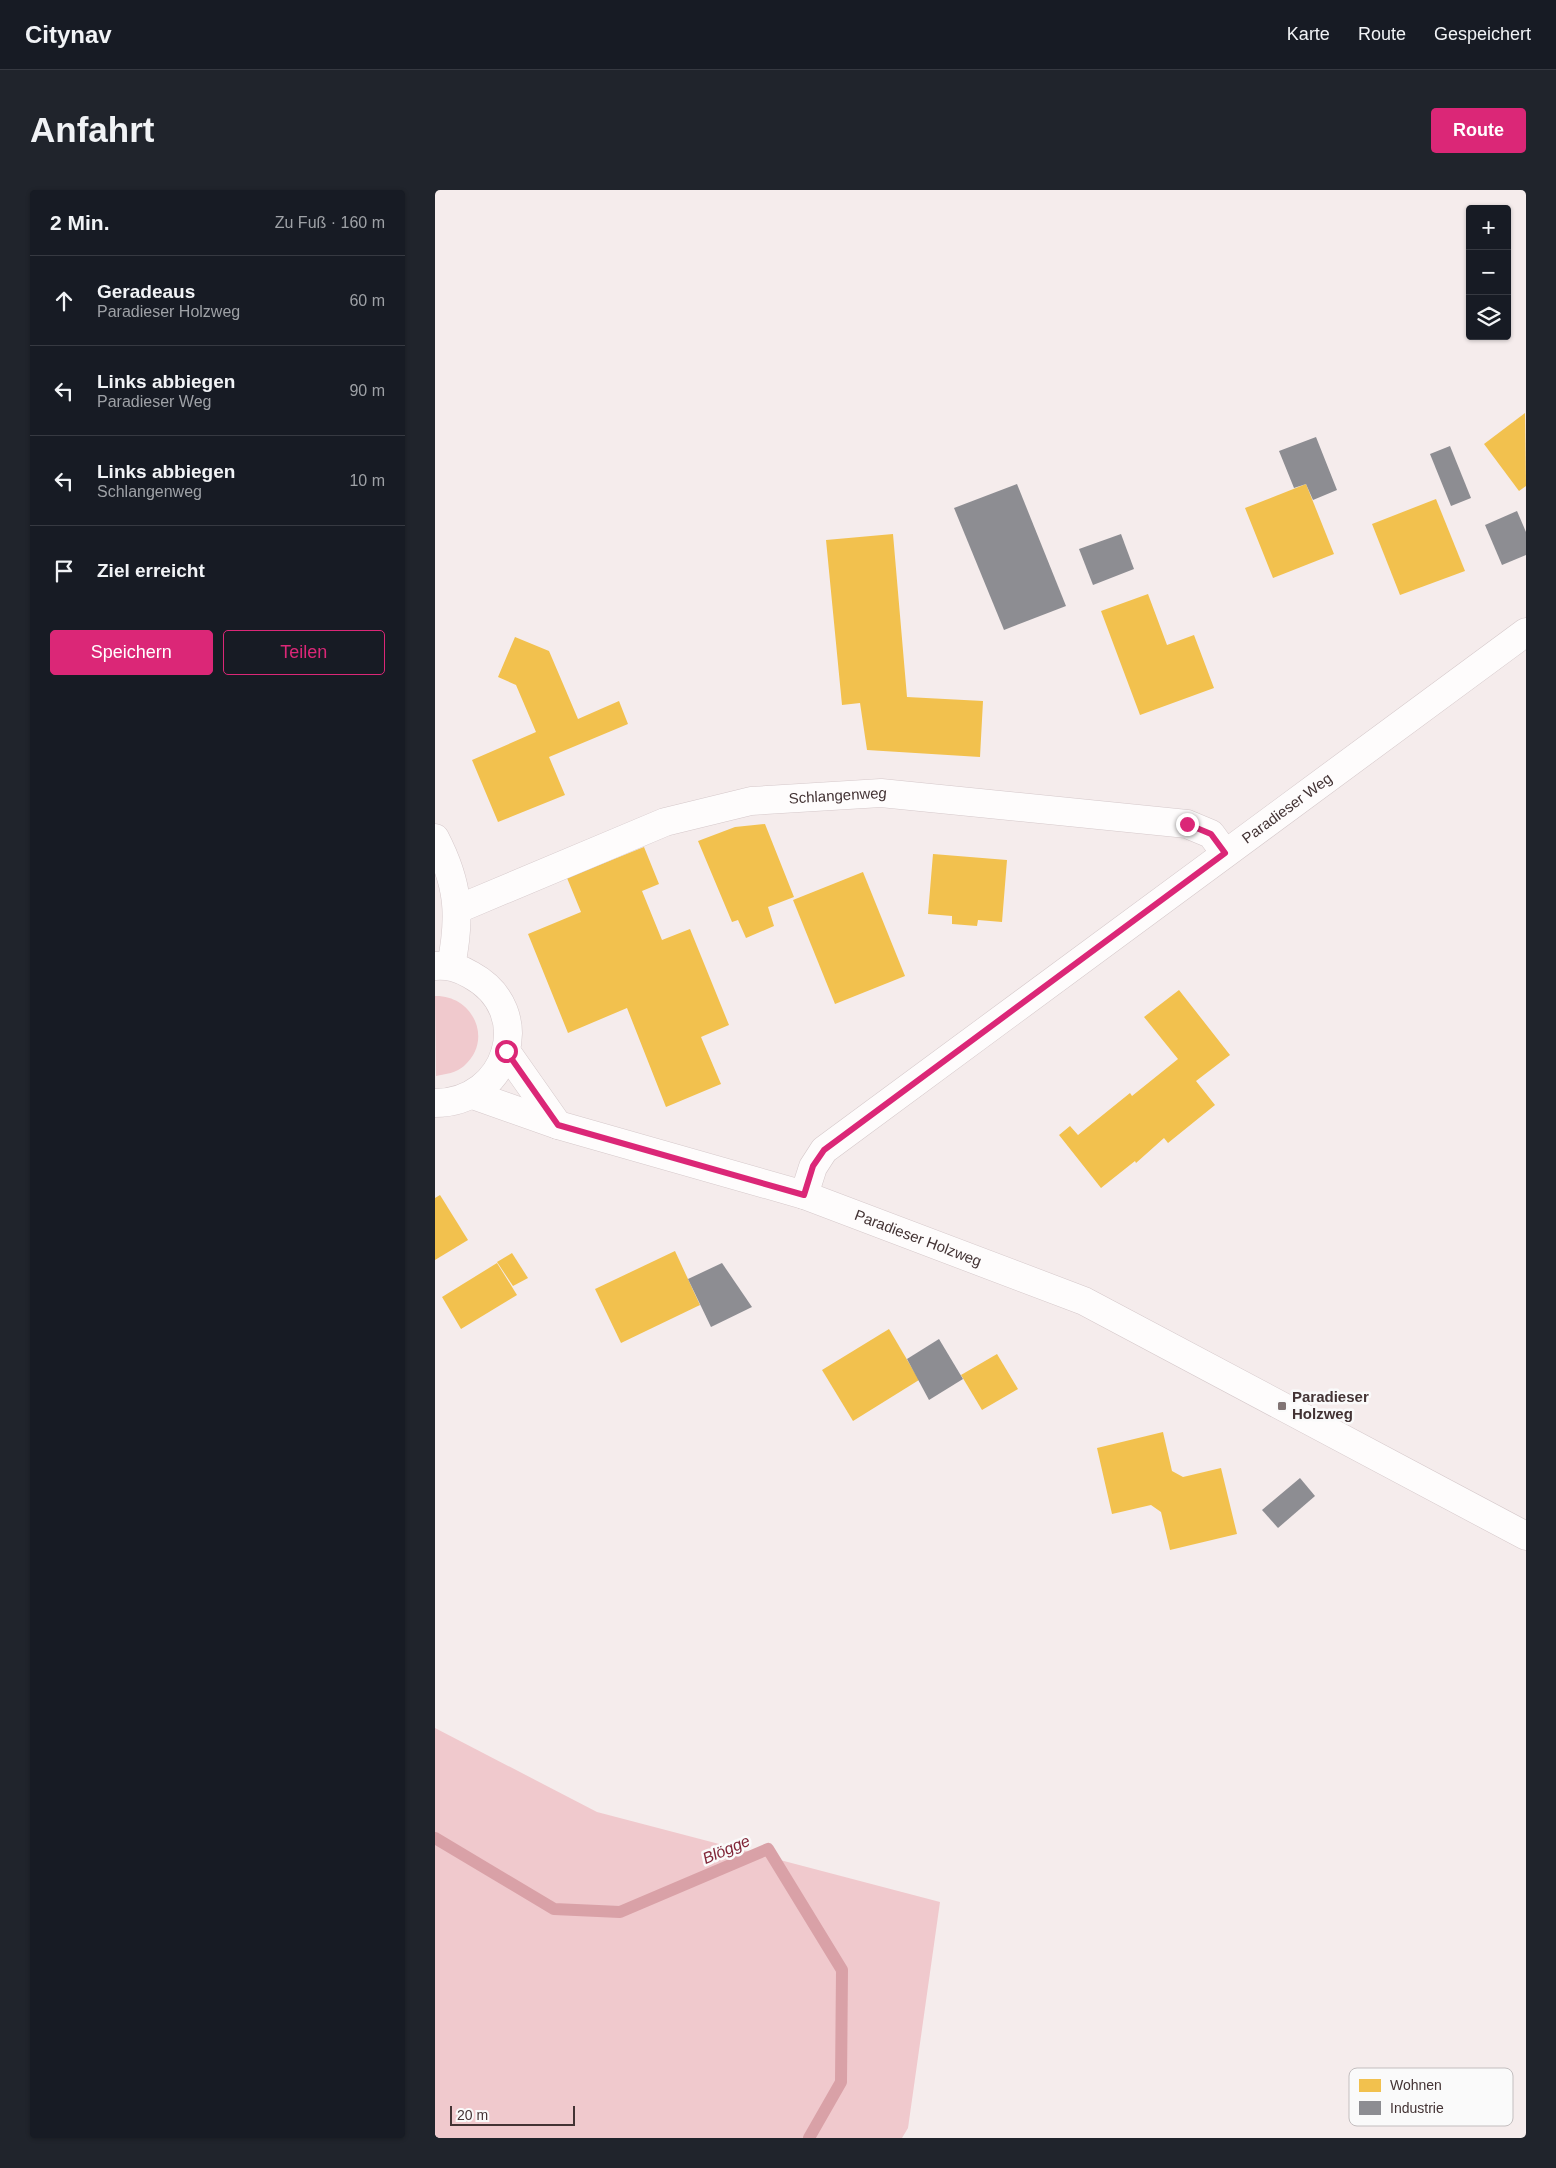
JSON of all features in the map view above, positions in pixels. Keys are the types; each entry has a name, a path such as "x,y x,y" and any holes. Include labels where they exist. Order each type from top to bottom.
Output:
{"street":[{"name":"Paradieser Weg","path":"804,1195 813,1166 824,1150 1526,632"},
{"name":"Schlangenweg","path":"458,909 665,822 751,801 881,793 1187,824 1211,834 1225,853"},
{"path":"435,838 452,878 458,909 443,966 462,970 480,979 494,994 504,1011 508,1031 506,1051 499,1069 488,1084 473,1095 451,1103 435,1104"},
{"path":"506,1051 558,1125"},
{"name":"Paradieser Holzweg","path":"473,1095 558,1125 804,1195 1084,1301 1526,1536"}],"shaded area":[{"path":"435,996 448,998 460,1003 469,1011 475,1021 478,1032 477,1044 473,1055 464,1066 454,1072 436,1076"},
{"path":"435,1728 597,1812 940,1902 908,2128 902,2138 435,2138"}],"building: Wohnen":[{"path":"1525,413 1526,486 1519,491 1484,444"},
{"path":"1306,484 1334,554 1273,578 1245,508"},
{"path":"1436,499 1465,571 1400,595 1372,524"},
{"path":"893,534 907,697 983,701 980,757 867,750 860,703 842,705 826,540"},
{"path":"1148,594 1167,645 1194,635 1214,688 1140,715 1101,611"},
{"path":"515,637 549,651 578,719 619,701 628,724 549,757 565,795 498,822 472,760 536,732 516,685 498,677"},
{"path":"765,824 794,897 768,907 774,926 746,938 738,920 732,922 698,841 735,827"},
{"path":"644,847 659,884 642,891 662,940 690,929 729,1025 701,1037 721,1084 666,1107 627,1008 568,1033 528,934 581,912 567,878"},
{"path":"933,854 1007,860 1002,922 978,920 977,926 952,924 952,916 928,914"},
{"path":"863,872 905,976 835,1004 793,900"},
{"path":"1179,990 1230,1055 1196,1081 1215,1105 1168,1143 1164,1138 1136,1163 1135,1161 1101,1188 1059,1135 1070,1126 1078,1135 1130,1093 1132,1096 1178,1059 1144,1017"},
{"path":"440,1195 468,1240 435,1260 435,1198"},
{"path":"675,1251 700,1305 621,1343 595,1289"},
{"path":"512,1253 528,1278 513,1286 497,1262"},
{"path":"497,1263 517,1295 461,1329 442,1297"},
{"path":"889,1329 919,1380 853,1421 822,1370"},
{"path":"997,1354 1018,1389 982,1410 961,1375"},
{"path":"1163,1432 1172,1471 1183,1477 1221,1468 1237,1534 1170,1550 1161,1512 1151,1505 1112,1514 1097,1448"}],"building: Industrie":[{"path":"1316,437 1337,490 1313,500 1306,484 1294,488 1279,451"},
{"path":"1450,446 1471,498 1451,506 1430,454"},
{"path":"1017,484 1066,606 1004,630 954,508"},
{"path":"1517,511 1526,532 1526,555 1502,565 1485,525"},
{"path":"1121,534 1134,569 1093,585 1079,549"},
{"path":"722,1263 752,1307 711,1327 688,1279"},
{"path":"939,1339 963,1379 929,1400 907,1359"},
{"path":"1300,1478 1315,1496 1278,1528 1262,1510"}],"waterway":[{"name":"Blögge","path":"435,1838 554,1909 620,1912 768,1849 842,1970 841,2082 809,2138"}],"place":[{"name":"Paradieser Holzweg","path":"1282,1406"}],"route":[{"path":"506,1051 558,1125 804,1195 813,1166 824,1150 1225,853 1211,834 1187,824"}]}
